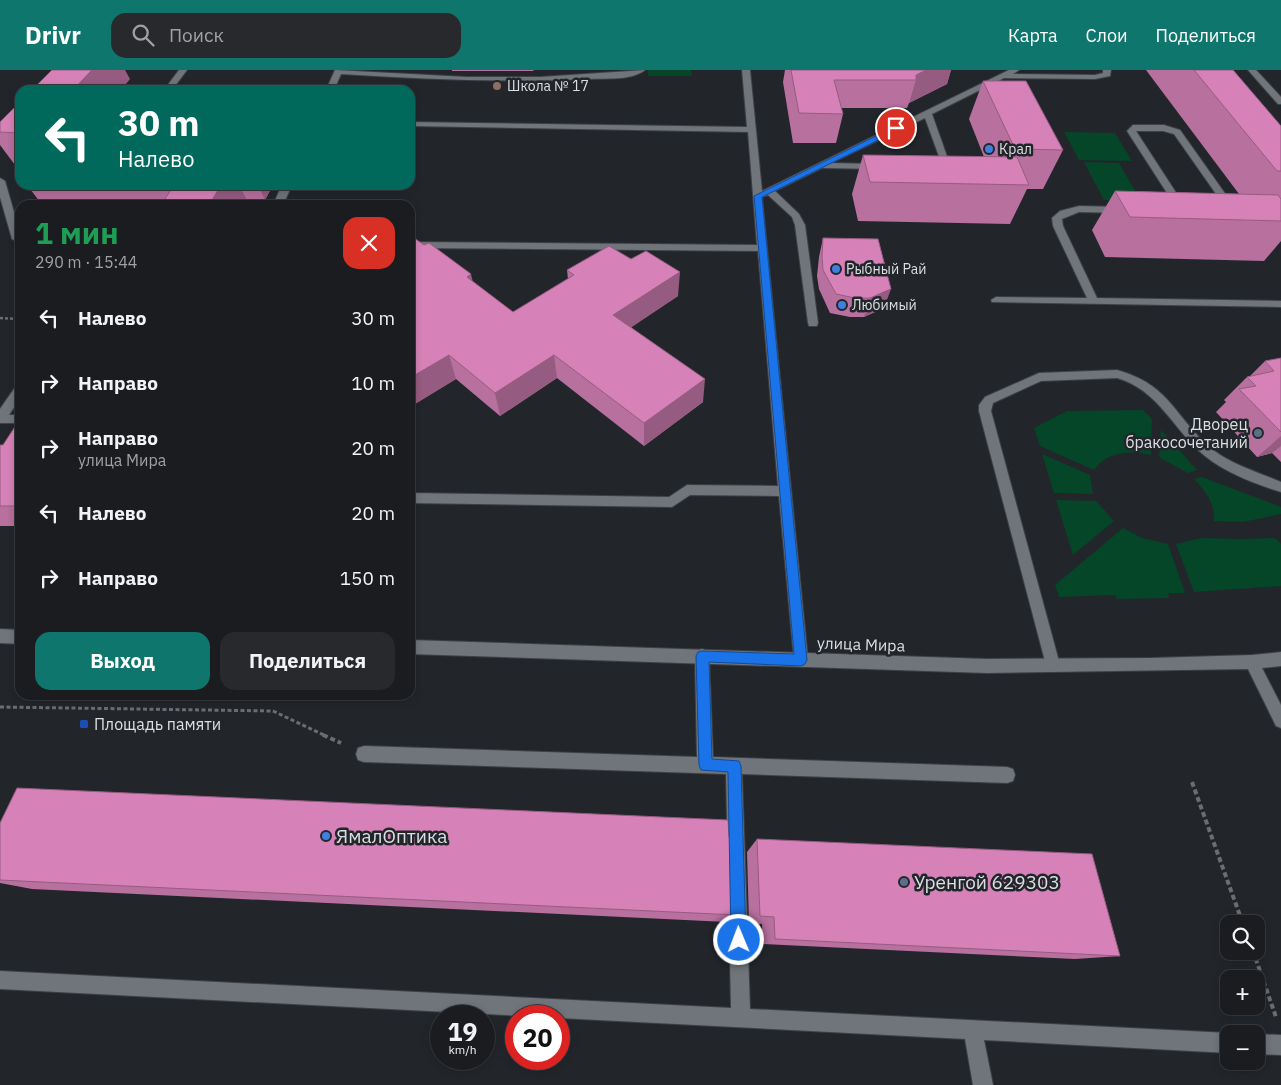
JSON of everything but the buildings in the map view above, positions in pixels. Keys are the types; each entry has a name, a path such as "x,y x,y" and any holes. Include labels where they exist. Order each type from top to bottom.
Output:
{"street":[{"path":"172,85 183,70"},
{"path":"332,85 339,71 445,78 531,79 630,74 641,70"},
{"path":"746,70 752,130 763,194 763,248 801,660"},
{"path":"763,194 1015,70"},
{"path":"1002,76 1095,77 1107,74 1107,70"},
{"path":"1252,70 1281,102"},
{"path":"923,168 939,168 946,162 927,113"},
{"path":"415,124 752,130"},
{"path":"1182,211 1131,131 1133,128 1164,128 1177,132 1238,211 1216,211"},
{"path":"820,166 885,167"},
{"path":"0,181 15,232"},
{"path":"763,194 796,216 800,225 813,322"},
{"path":"1094,302 1058,226 1057,218 1063,211 1076,209 1134,210"},
{"path":"415,244 763,248"},
{"path":"996,300 1281,304"},
{"path":"1053,665 985,411 985,405 989,400 1039,377 1117,374 1128,376 1154,391 1207,451 1218,459 1281,487"},
{"path":"0,418 15,396"},
{"path":"0,418 15,419"},
{"path":"415,498 672,502 687,490 786,491"},
{"path":"0,636 15,637"},
{"name":"улица Мира","path":"415,647 987,666 1252,662 1281,659"},
{"path":"702,656 705,765"},
{"path":"1252,662 1281,721"},
{"path":"364,754 1007,775"},
{"path":"734,766 741,1018"},
{"path":"0,980 1220,1043"},
{"path":"974,1030 983,1085"},
{"path":"1265,1044 1281,1045"}],"path":[{"path":"0,318 15,319"},
{"path":"0,707 273,711 364,754"},
{"path":"1192,782 1240,915"},
{"path":"1256,960 1278,1021"}],"green space":[{"path":"648,70 691,70 692,76 648,76"},
{"path":"1064,132 1115,133 1132,161 1079,160"},
{"path":"1084,162 1119,163 1141,201 1104,200"},
{"path":"1143,410 1152,419 1151,455 1127,453 1112,456 1105,459 1094,470 1040,446 1034,428 1067,411"},
{"path":"1161,430 1197,470 1188,473 1159,457"},
{"path":"1042,454 1090,475 1093,494 1054,493"},
{"path":"1202,477 1281,507 1281,514 1243,522 1214,521 1213,509 1209,498 1194,479"},
{"path":"1056,500 1096,501 1114,521 1073,555"},
{"path":"1123,528 1142,538 1168,544 1185,593 1168,593 1169,598 1117,599 1115,595 1059,597 1055,585"},
{"path":"1201,538 1275,538 1281,544 1281,586 1194,592 1176,544"}],"place":[{"name":"Школа № 17","path":"497,86"},
{"name":"Крал","path":"989,149"},
{"name":"Рыбный Рай","path":"836,269"},
{"name":"Любимый","path":"842,305"},
{"name":"Дворец бракосочетаний","path":"1258,433"},
{"name":"Площадь памяти","path":"84,724"},
{"name":"ЯмалОптика","path":"326,836"},
{"name":"Уренгой 629303","path":"904,882"}],"route":[{"path":"739,940 734,766 705,765 702,656 801,660 758,196 896,128"}]}
